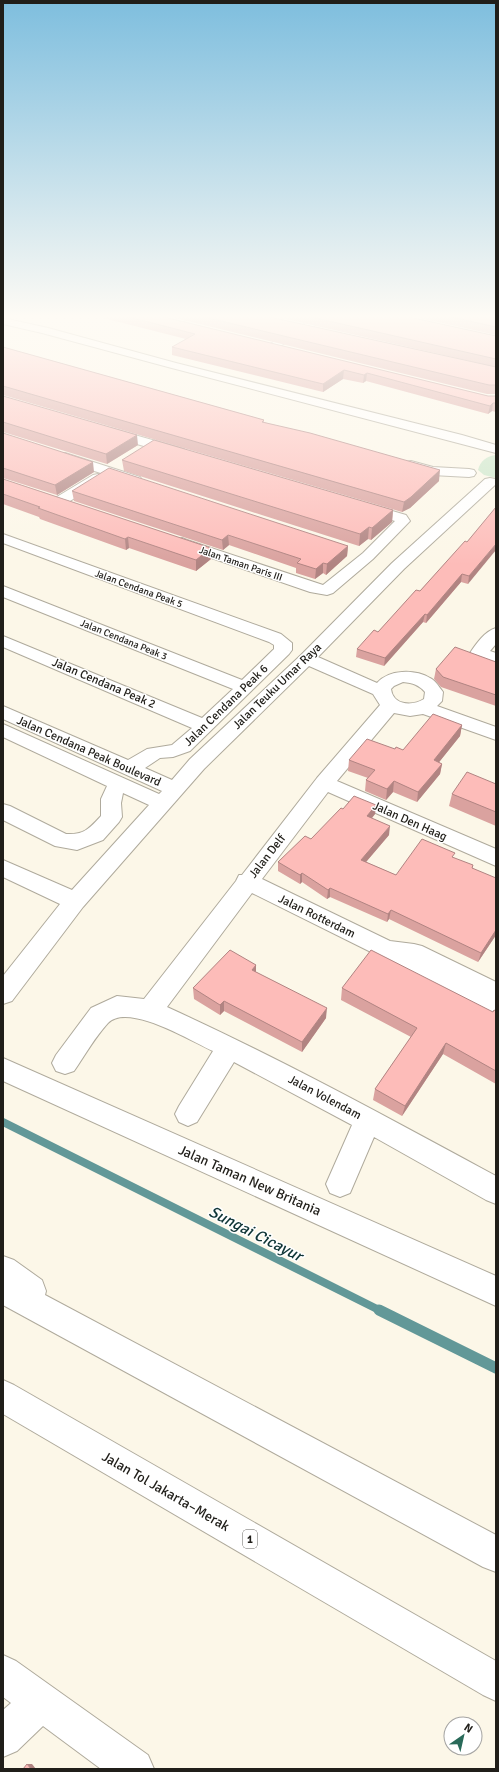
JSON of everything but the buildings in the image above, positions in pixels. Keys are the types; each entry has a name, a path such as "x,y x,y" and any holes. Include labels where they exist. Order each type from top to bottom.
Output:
{"main road":[{"path":"309,400 457,438 496,450"},
{"path":"101,429 191,455"},
{"path":"141,452 154,444"},
{"path":"397,461 432,471 469,463 485,451 496,450"},
{"path":"48,452 146,483"},
{"path":"75,507 53,499 122,463"},
{"path":"469,463 493,482"},
{"name":"Jalan Teuku Umar Raya","path":"75,901 197,764 310,655 393,564 493,482"},
{"name":"Jalan Taman Paris III","path":"165,538 322,590 329,589 368,556 404,522 401,518 356,504"},
{"name":"Jalan Cendana Peak 5","path":"3,538 275,638"},
{"path":"353,551 393,564"},
{"name":"Jalan Cendana Peak 3","path":"3,591 245,687"},
{"path":"496,633 479,654 496,660"},
{"name":"Jalan Cendana Peak 6","path":"124,776 158,752 174,753 183,747 283,650 283,643 275,638"},
{"name":"Jalan Cendana Peak 2","path":"3,641 205,726"},
{"path":"310,655 386,693 407,710 429,702 496,720"},
{"path":"386,693 402,677 418,679 431,687 434,692 429,702"},
{"name":"Jalan Delf","path":"150,1010 247,881 324,783 386,693"},
{"path":"429,702 496,734"},
{"name":"Jalan Cendana Peak Boulevard","path":"3,712 124,776 168,796"},
{"name":"Jalan Cendana Peak Boulevard","path":"3,730 124,776"},
{"path":"3,811 62,841 76,842 96,835 112,817 109,808 111,795 124,776"},
{"name":"Jalan Den Haag","path":"324,783 496,858"},
{"path":"3,868 75,901 3,994"},
{"name":"Jalan Rotterdam","path":"247,881 387,950 407,967 496,1011"},
{"name":"Jalan Rotterdam","path":"387,950 414,953 496,993"},
{"name":"Jalan Volendam","path":"65,1062 100,1015 117,1006 150,1010 229,1047 368,1120 496,1191"},
{"path":"188,1114 229,1047"},
{"name":"Jalan Taman New Britania","path":"3,1069 496,1291"},
{"path":"340,1184 368,1120"},
{"path":"3,1271 110,1347"},
{"path":"3,1289 496,1554"},
{"name":"Jalan Tol Jakarta–Merak","path":"3,1396 496,1682"},
{"path":"3,1674 134,1769"},
{"path":"3,1737 40,1702"}],"green space":[{"path":"496,455 496,478 484,475 478,470 480,464 484,460 490,456"}],"waterway":[{"name":"Sungai Cicayur","path":"3,1122 379,1310"},
{"name":"Sungai Cicayur","path":"379,1310 496,1368"}]}
